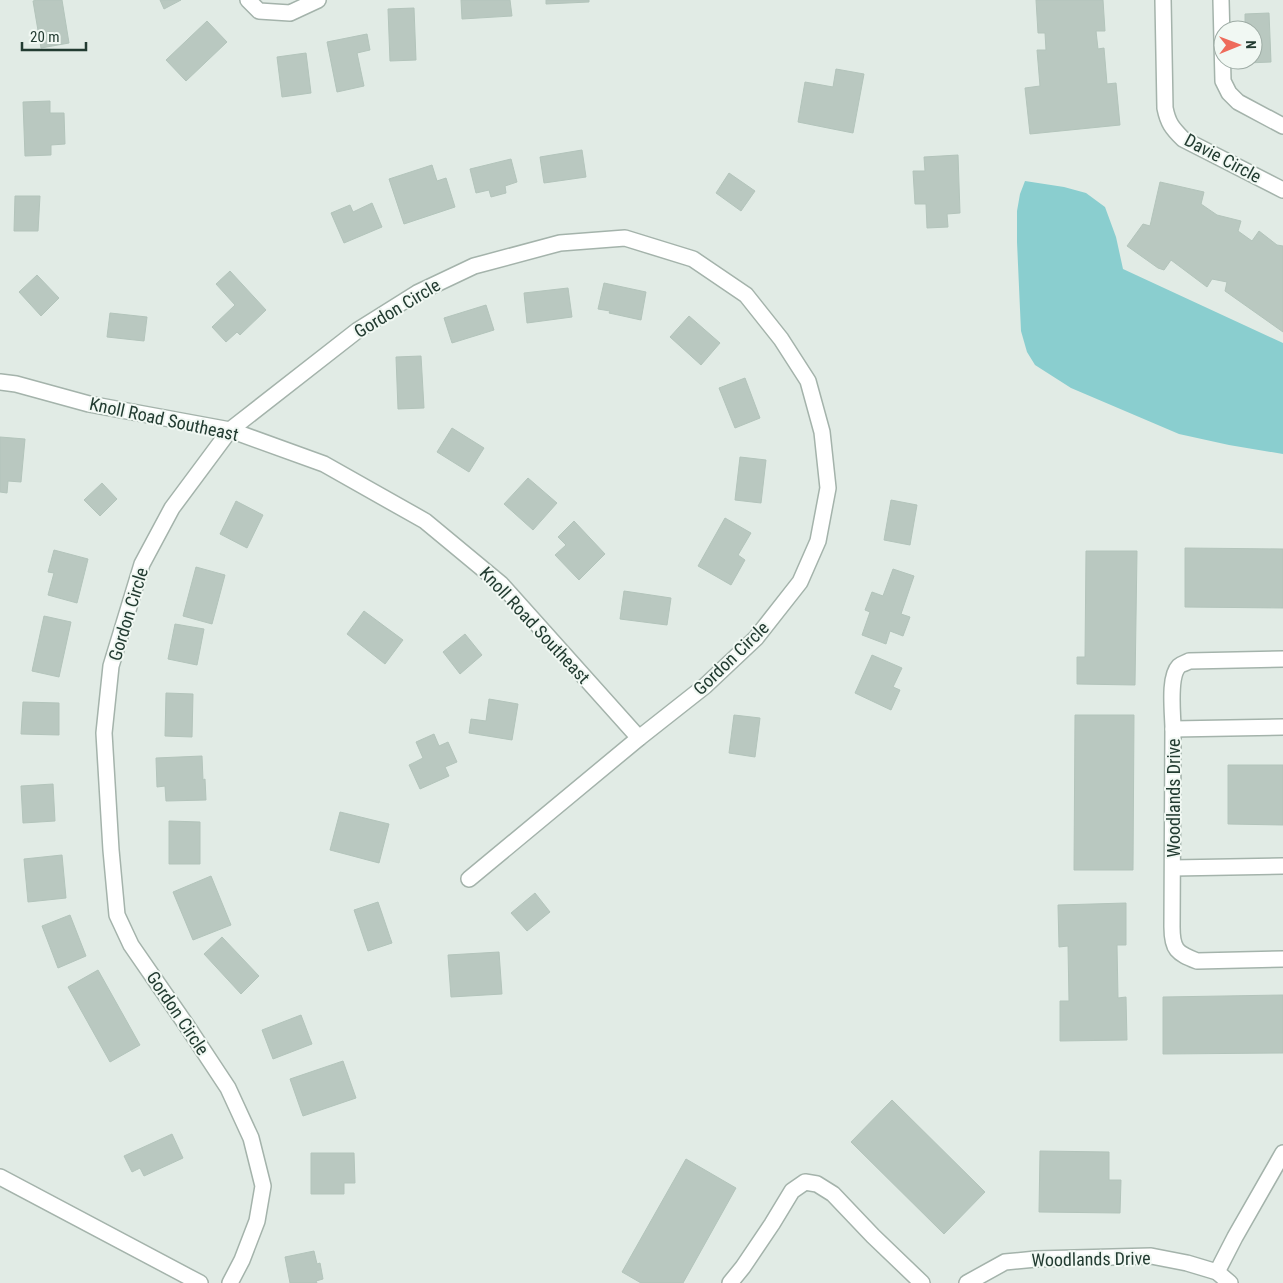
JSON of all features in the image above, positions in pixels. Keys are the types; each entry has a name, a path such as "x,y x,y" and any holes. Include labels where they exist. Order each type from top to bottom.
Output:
{"street":[{"path":"248,0 259,11 290,13 318,0"},
{"name":"Davie Circle","path":"1163,0 1165,108 1173,129 1183,139 1283,190"},
{"path":"1221,0 1223,81 1229,93 1238,102 1283,126"},
{"name":"Gordon Circle","path":"230,1283 242,1260 257,1221 263,1186 251,1138 228,1088 131,945 117,915 104,732 111,666 142,564 172,508 230,430 358,330 417,293 474,266 560,243 625,238 693,259 746,295 781,340 808,381 822,432 828,488 818,541 800,582 756,638 705,686 639,738 470,879"},
{"name":"Knoll Road Southeast","path":"0,382 16,384 89,404 230,430 324,464 425,520 501,584 639,738"},
{"name":"Woodlands Drive","path":"1283,659 1189,661 1178,667 1173,678 1172,697 1172,941 1176,949 1184,956 1197,960 1283,959"},
{"name":"Woodlands Drive","path":"1173,729 1283,727"},
{"name":"Woodlands Drive","path":"1173,868 1283,866"},
{"path":"1217,1272 1235,1236 1283,1153"},
{"path":"0,1177 200,1283"},
{"path":"730,1283 762,1239 792,1191 805,1182 817,1184 833,1194 922,1283"},
{"name":"Woodlands Drive","path":"967,1283 1005,1262 1036,1259 1151,1256 1186,1262 1217,1272 1230,1283"}],"water":[{"path":"1025,181 1064,187 1086,193 1105,207 1116,237 1123,269 1283,343 1283,454 1179,434 1071,388 1035,365 1027,352 1021,331 1017,211"}],"building":[{"path":"62,0 69,43 41,48 33,1"},
{"path":"160,0 181,0 164,9"},
{"path":"461,0 510,0 512,16 462,19"},
{"path":"546,0 589,0 589,2 546,4"},
{"path":"1036,0 1103,0 1105,31 1096,31 1098,49 1104,48 1107,84 1116,83 1120,125 1030,134 1025,88 1040,86 1037,50 1046,50 1045,33 1038,33"},
{"path":"414,8 416,60 390,61 388,9"},
{"path":"1269,13 1271,62 1263,62 1263,20 1245,20 1245,14"},
{"path":"207,21 227,42 186,81 166,60"},
{"path":"367,34 370,50 357,53 364,86 337,92 327,42"},
{"path":"306,53 311,93 282,97 277,57"},
{"path":"836,69 864,74 853,133 798,122 805,82 833,87"},
{"path":"50,101 50,113 64,113 65,144 51,145 51,155 25,156 23,102"},
{"path":"582,150 586,177 544,183 540,157"},
{"path":"958,155 960,213 947,214 948,227 927,228 926,204 915,204 913,171 925,171 924,157"},
{"path":"511,159 517,182 505,186 506,193 491,197 489,190 476,193 470,169"},
{"path":"432,165 437,181 446,178 455,207 404,224 389,179"},
{"path":"729,173 755,191 741,211 716,193"},
{"path":"1160,182 1204,192 1201,204 1217,215 1241,221 1238,231 1252,241 1259,231 1277,245 1283,246 1283,332 1225,291 1227,282 1212,279 1207,287 1171,260 1164,270 1158,268 1127,246 1143,224 1150,226"},
{"path":"15,196 40,196 38,231 14,231"},
{"path":"372,203 382,227 344,243 331,213 350,205 353,212"},
{"path":"230,271 266,310 240,335 237,332 226,342 212,327 235,305 216,284"},
{"path":"37,275 59,298 41,316 19,292"},
{"path":"604,283 646,292 641,320 598,309"},
{"path":"568,288 572,317 527,323 524,293"},
{"path":"486,305 494,330 452,343 444,318"},
{"path":"110,313 147,317 144,341 107,337"},
{"path":"689,316 720,343 701,365 670,337"},
{"path":"421,356 424,408 398,409 396,357"},
{"path":"745,378 760,418 735,428 719,388"},
{"path":"452,428 484,448 469,472 437,452"},
{"path":"0,437 25,439 21,482 8,481 7,493 0,492"},
{"path":"740,457 766,460 761,503 735,500"},
{"path":"528,478 557,503 533,530 504,504"},
{"path":"102,483 117,499 100,516 84,500"},
{"path":"891,500 917,505 910,545 884,540"},
{"path":"236,501 263,515 247,548 220,534"},
{"path":"725,518 751,533 738,555 745,560 731,585 698,566"},
{"path":"574,521 605,554 579,580 555,555 566,545 558,537"},
{"path":"1185,548 1283,549 1283,608 1185,607"},
{"path":"54,550 88,559 77,603 48,595 54,573 48,572"},
{"path":"1086,551 1137,551 1135,685 1077,684 1077,657 1085,657"},
{"path":"196,567 225,575 212,624 183,616"},
{"path":"893,569 914,576 901,614 910,617 903,636 890,631 886,644 862,635 870,612 865,610 872,592 883,596"},
{"path":"624,591 671,598 667,625 620,619"},
{"path":"364,611 403,640 385,664 347,634"},
{"path":"44,616 71,622 59,677 32,671"},
{"path":"175,624 204,629 197,665 168,659"},
{"path":"465,634 482,655 460,674 443,652"},
{"path":"872,655 902,668 893,687 900,690 891,710 855,693"},
{"path":"166,693 193,694 192,737 165,736"},
{"path":"489,699 518,704 512,740 469,733 471,719 486,721"},
{"path":"23,702 59,703 59,735 21,734"},
{"path":"734,715 760,718 755,757 729,753"},
{"path":"1075,715 1134,715 1133,870 1074,870"},
{"path":"434,734 439,746 448,742 457,762 445,767 449,776 420,789 409,765 423,758 416,742"},
{"path":"202,756 206,800 166,801 165,786 157,787 156,758"},
{"path":"1228,765 1283,765 1283,825 1228,824"},
{"path":"53,784 55,821 23,823 21,786"},
{"path":"340,812 389,824 379,863 330,850"},
{"path":"169,821 200,822 200,864 169,864"},
{"path":"62,855 66,898 28,902 24,859"},
{"path":"211,876 231,925 193,940 173,892"},
{"path":"535,893 550,912 527,931 511,913"},
{"path":"378,902 392,943 368,951 354,910"},
{"path":"1126,903 1126,945 1117,945 1118,998 1126,997 1127,1040 1060,1041 1060,1001 1069,1001 1068,946 1059,947 1058,905"},
{"path":"70,915 86,956 58,968 42,926"},
{"path":"222,937 259,976 241,994 204,954"},
{"path":"499,952 502,994 451,997 448,955"},
{"path":"98,970 140,1045 110,1062 68,987"},
{"path":"1283,995 1283,1053 1163,1054 1163,997"},
{"path":"301,1015 312,1044 273,1059 262,1030"},
{"path":"343,1061 356,1098 303,1116 290,1079"},
{"path":"892,1100 985,1192 944,1234 851,1142"},
{"path":"172,1134 183,1158 144,1176 140,1168 132,1172 124,1156"},
{"path":"1040,1151 1109,1152 1109,1180 1121,1180 1120,1213 1039,1212"},
{"path":"311,1153 354,1153 355,1183 344,1183 344,1194 311,1194"},
{"path":"686,1159 736,1188 683,1283 641,1283 622,1272"},
{"path":"314,1251 317,1264 320,1263 323,1279 316,1281 317,1283 290,1283 285,1257"}]}
